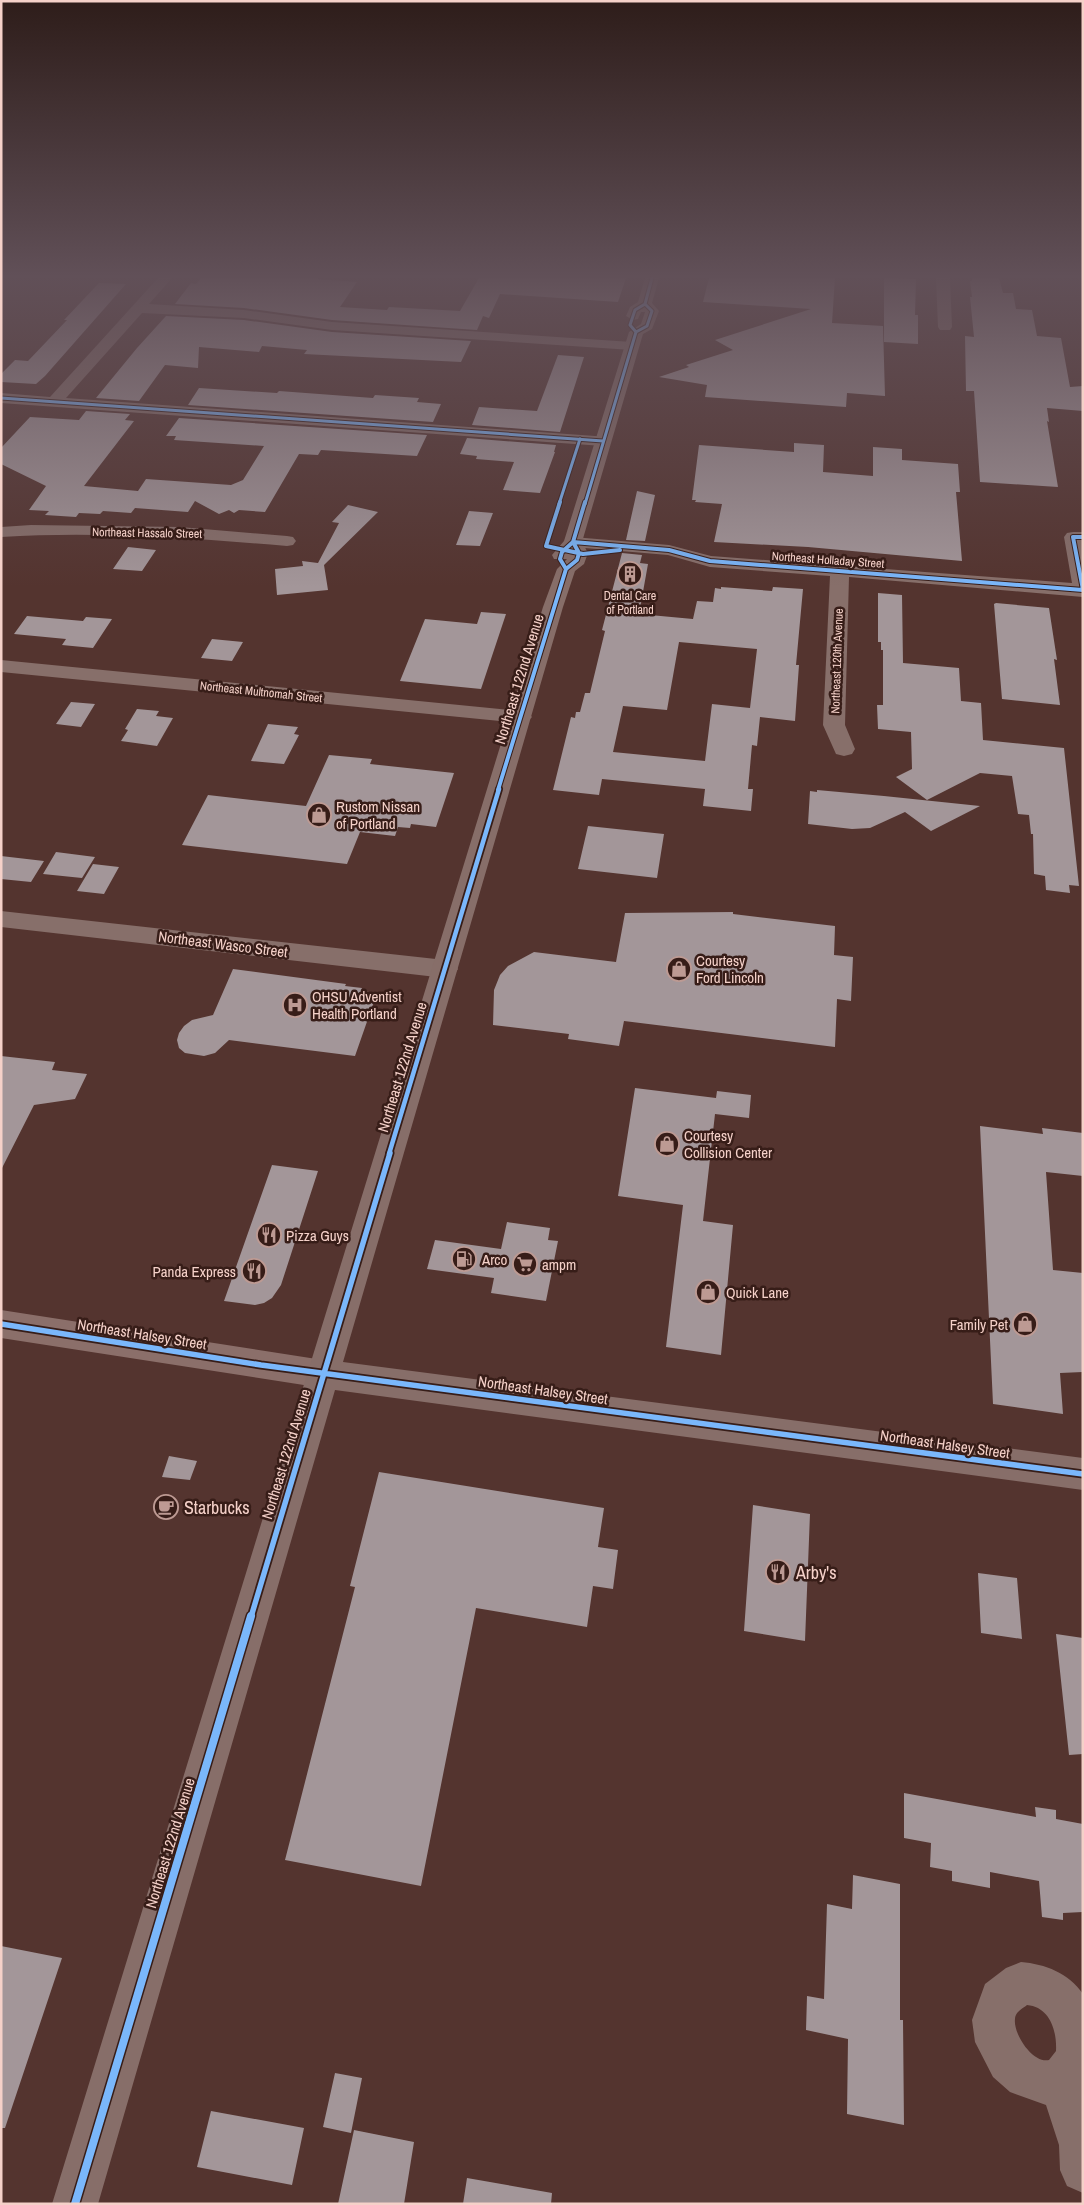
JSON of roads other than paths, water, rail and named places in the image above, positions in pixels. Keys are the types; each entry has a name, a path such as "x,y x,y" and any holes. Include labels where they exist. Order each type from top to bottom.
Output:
{"main road":[{"name":"Northeast 122nd Avenue","path":"74,2204 444,969 566,569 560,560 562,552 573,542 622,381"},
{"name":"Northeast Halsey Street","path":"1,1324 323,1374 1083,1474"}],"street":[{"path":"55,401 73,381"},
{"path":"1,398 604,441"},
{"name":"Northeast Hassalo Street","path":"4,527 180,532 287,540"},
{"path":"1078,537 1083,591"},
{"name":"Northeast Holladay Street","path":"573,542 669,550 710,561 1083,591"},
{"name":"Northeast 120th Avenue","path":"840,571 834,725 844,749"},
{"name":"Northeast Multnomah Street","path":"1,666 521,717"},
{"name":"Northeast Wasco Street","path":"1,919 444,969"},
{"path":"1060,2081 1081,2145 1083,2170"}],"place":[{"name":"Dental Care of Portland","path":"630,574"},
{"name":"Rustom Nissan of Portland","path":"319,815"},
{"name":"Courtesy Ford Lincoln","path":"679,969"},
{"name":"OHSU Adventist Health Portland","path":"295,1005"},
{"name":"Courtesy Collision Center","path":"667,1144"},
{"name":"Pizza Guys","path":"269,1235"},
{"name":"Arco","path":"464,1259"},
{"name":"ampm","path":"525,1264"},
{"name":"Panda Express","path":"254,1271"},
{"name":"Quick Lane","path":"708,1292"},
{"name":"Family Pet","path":"1025,1324"},
{"name":"Starbucks","path":"166,1507"},
{"name":"Arby's","path":"778,1572"}]}
